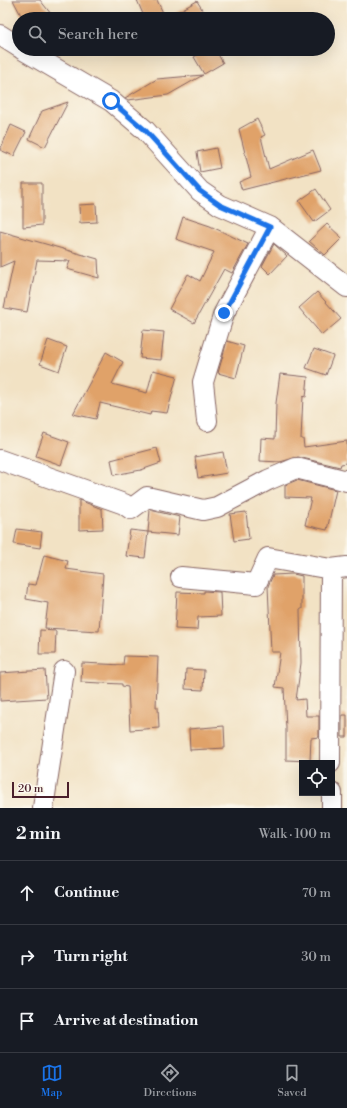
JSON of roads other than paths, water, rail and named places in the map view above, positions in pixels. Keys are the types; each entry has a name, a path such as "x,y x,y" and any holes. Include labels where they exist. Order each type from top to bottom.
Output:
{"street":[{"path":"0,35 12,43"},
{"path":"34,56 111,101 127,113 145,130 200,191 220,205 270,227 347,287"},
{"path":"207,421 203,382 224,313 270,227"},
{"path":"0,460 124,504 131,509 147,497 203,510 217,507 268,480 296,468 347,480"},
{"path":"181,577 256,584 268,558 339,568 330,760"},
{"path":"43,808 64,671"},
{"path":"332,796 332,808"}]}
